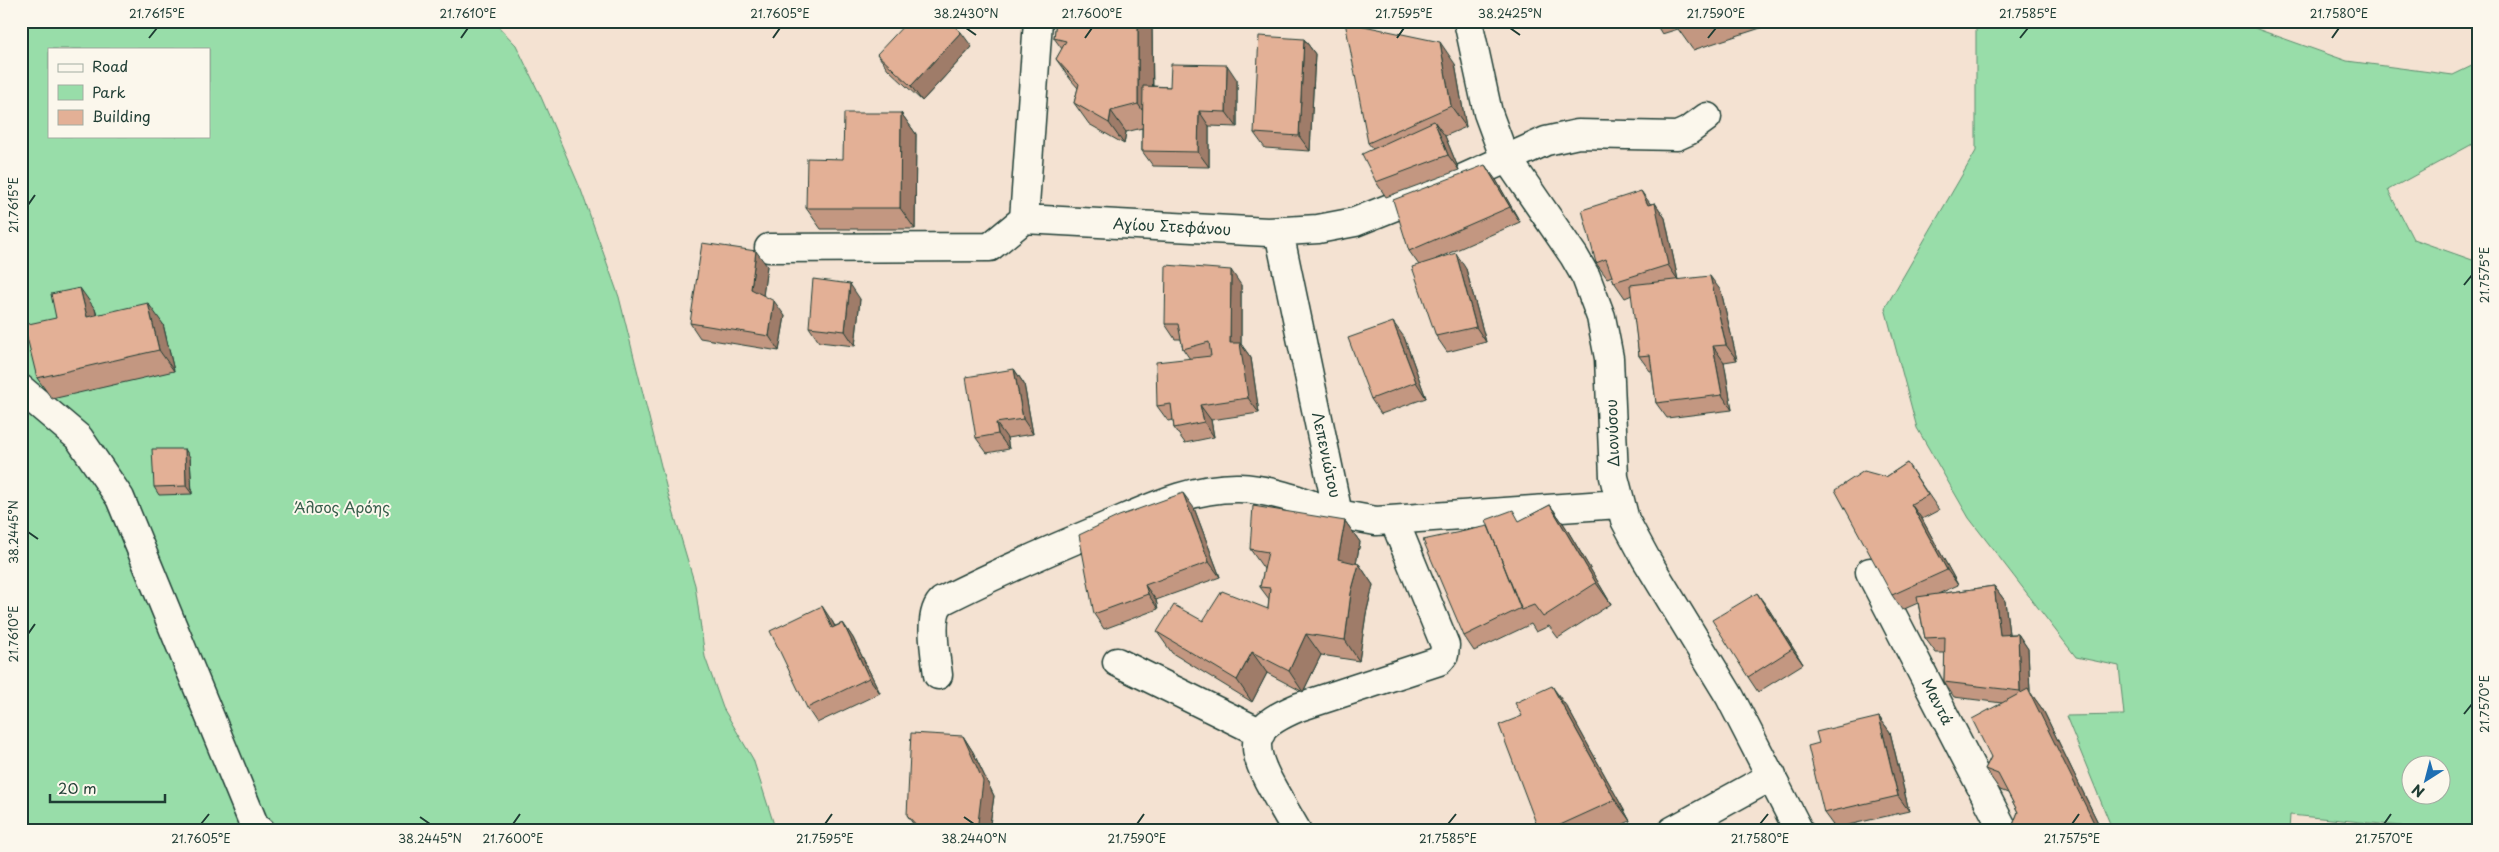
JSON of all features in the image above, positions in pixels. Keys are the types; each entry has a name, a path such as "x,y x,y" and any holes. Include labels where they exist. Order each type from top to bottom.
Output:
{"street":[{"path":"769,248 990,246 1024,220 1038,21"},
{"name":"Διονύσου","path":"1468,21 1488,113 1506,159 1574,256 1586,277 1601,317 1609,358 1614,477 1619,504 1625,520 1646,559 1725,689 1799,831"},
{"name":"Αγίου Στεφάνου","path":"1024,220 1279,232 1318,229 1355,222 1546,141 1565,136 1677,136 1688,131 1706,116"},
{"name":"Λεπενιώτου","path":"938,675 934,639 935,617 938,606 942,601 1057,547 1169,500 1198,492 1240,488 1274,494 1338,514 1279,232"},
{"path":"21,389 80,438 120,498 255,826 260,831"},
{"path":"1338,514 1369,521 1619,504"},
{"path":"1297,831 1259,762 1255,749 1261,733 1280,715 1439,661 1444,655 1445,645 1394,520"},
{"name":"Μαντά","path":"1870,572 2004,831"},
{"path":"1117,662 1261,733"},
{"path":"1672,831 1772,776"}],"green space":[{"name":"Άλσος Αρόης","path":"21,21 493,21 516,45 541,97 581,190 619,297 668,494 695,585 705,657 723,708 753,759 776,831 21,831"},
{"path":"1976,21 2242,21 2257,29 2347,61 2453,75 2478,63 2478,141 2388,190 2413,239 2478,262 2478,822 2467,826 2467,831 2405,831 2402,826 2290,815 2289,831 2113,831 2066,716 2124,715 2119,666 2076,657 1969,518 1917,428 1885,308 1976,151"}],"building":[{"path":"908,21 949,21 961,32 911,86 877,54"},
{"path":"1056,21 1138,21 1138,104 1111,111 1109,123 1074,103 1079,84 1056,59 1066,41 1054,38"},
{"path":"1675,21 1700,21 1678,28"},
{"path":"1345,22 1440,42 1451,106 1368,143"},
{"path":"1259,36 1304,39 1299,136 1254,133"},
{"path":"1171,64 1227,65 1226,112 1199,111 1198,152 1142,151 1143,86 1170,87"},
{"path":"844,113 901,113 900,208 806,208 807,158 843,159"},
{"path":"1434,121 1448,155 1376,182 1362,154"},
{"path":"1485,165 1510,207 1409,251 1393,200"},
{"path":"1641,191 1648,205 1655,203 1668,265 1614,282 1606,259 1596,263 1582,210"},
{"path":"702,243 756,251 751,289 774,301 769,336 690,323"},
{"path":"1456,253 1476,327 1436,336 1412,267"},
{"path":"1166,265 1231,270 1230,343 1240,343 1248,398 1200,405 1204,422 1174,428 1171,404 1157,406 1156,362 1211,356 1209,342 1183,349 1178,324 1165,324"},
{"path":"1710,276 1726,345 1713,346 1722,395 1656,403 1650,355 1639,356 1630,285"},
{"path":"813,279 850,284 845,331 809,327"},
{"path":"80,288 87,317 148,303 159,350 37,378 24,325 56,318 51,294"},
{"path":"1393,322 1416,382 1371,399 1348,338"},
{"path":"1014,369 1023,419 996,423 998,434 976,438 966,377"},
{"path":"152,449 185,449 186,486 154,487"},
{"path":"1907,463 1928,495 1911,504 1947,570 1892,595 1835,490 1864,471 1886,477"},
{"path":"1183,493 1209,562 1145,585 1148,594 1094,614 1079,535 1119,516"},
{"path":"1550,505 1596,583 1543,617 1534,605 1521,610 1486,520 1513,510 1519,521"},
{"path":"1253,506 1345,521 1338,559 1359,564 1351,593 1345,640 1306,634 1289,671 1252,652 1237,680 1157,632 1174,605 1203,621 1222,591 1268,609 1270,588 1260,587 1268,552 1250,549"},
{"path":"1488,526 1521,608 1464,636 1423,540"},
{"path":"1994,586 2000,635 2018,634 2020,691 1944,682 1945,637 1925,638 1917,597"},
{"path":"1757,593 1792,649 1748,677 1712,620"},
{"path":"822,606 832,628 843,623 869,678 807,708 770,631"},
{"path":"1552,686 1615,800 1547,831 1539,831 1499,725 1522,716 1515,703"},
{"path":"2028,689 2098,831 2027,831 2013,825 2018,812 1998,774 1985,769 1991,757 1972,719"},
{"path":"1879,717 1898,796 1824,813 1808,746 1819,743 1816,732"},
{"path":"911,733 963,736 983,781 977,831 922,831 907,815"}]}
